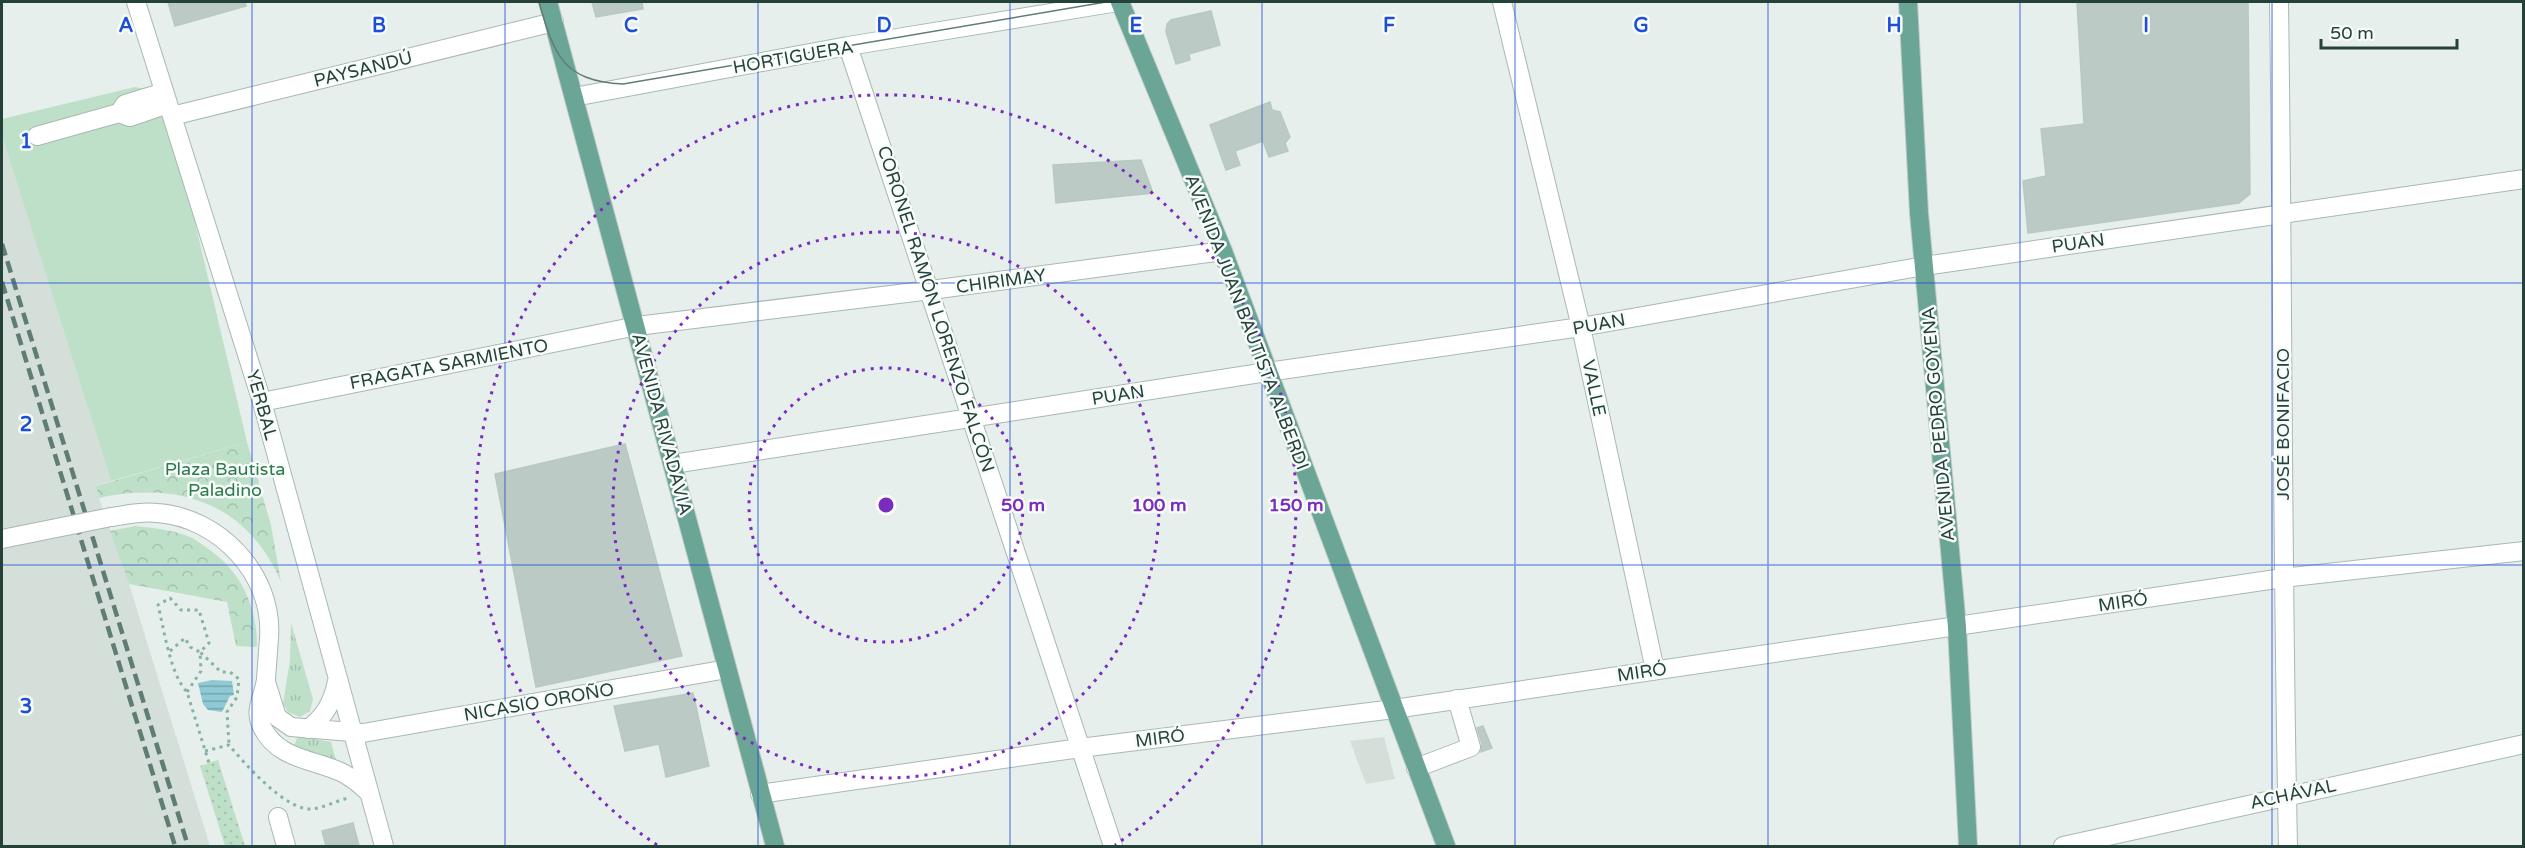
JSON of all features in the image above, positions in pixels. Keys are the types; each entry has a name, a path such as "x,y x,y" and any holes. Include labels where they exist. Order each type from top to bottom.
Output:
{"main road":[{"name":"AVENIDA RIVADAVIA","path":"548,2 775,846"},
{"name":"AVENIDA JUAN BAUTISTA ALBERDI","path":"1119,2 1223,251 1446,846"},
{"name":"AVENIDA PEDRO GOYENA","path":"1908,2 1924,266 1957,627 1968,846"}],"street":[{"name":"YERBAL","path":"136,2 262,402 384,846"},
{"name":"HORTIGUERA","path":"574,97 848,46 1119,2"},
{"name":"VALLE","path":"1502,2 1581,327 1655,670"},
{"name":"JOSÉ BONIFACIO","path":"2279,2 2283,578 2288,846"},
{"name":"PAYSANDÚ","path":"37,136 119,113 125,104 168,104 554,22"},
{"name":"CORONEL RAMÓN LORENZO FALCÓN","path":"848,46 931,290 1113,846"},
{"name":"PUAN","path":"673,464 1267,372 1581,327 1924,266 2523,179"},
{"name":"CHIRIMAY","path":"637,326 1223,251"},
{"name":"FRAGATA SARMIENTO","path":"262,402 637,326"},
{"path":"2,539 111,517 157,513 183,518 201,525 236,550 254,573 263,592 269,615 266,682 258,709 259,719 273,743 292,756 341,772 368,792"},
{"name":"MIRÓ","path":"760,794 1080,748 1394,709 2283,578 2523,551"},
{"name":"NICASIO OROÑO","path":"266,682 278,717 291,727 375,732 727,669"},
{"path":"308,729 326,712 334,696 337,679"},
{"path":"1416,768 1471,747 1457,699"},
{"name":"ACHÁVAL","path":"2063,846 2523,744"},
{"path":"278,817 286,846"}],"path":[{"path":"187,692 201,671 200,652 209,643 199,610 181,610 170,598 158,605 180,684 187,692 208,763"},
{"path":"170,651 185,638 190,647 200,652 221,672 230,672 238,679 237,697 227,712 229,745 252,771 286,801 310,809 368,792"},
{"path":"205,751 229,745"}],"shaded area":[{"path":"2,136 111,481 96,486 99,498 129,584 210,846 2,846"},
{"path":"1384,737 1395,779 1366,784 1350,741"}],"green space":[{"path":"135,87 164,92 247,442 111,481 2,136 2,119"},
{"name":"Plaza Bautista Paladino","path":"247,442 271,525 281,582 267,555 249,533 230,516 207,504 183,496 156,493 128,493 99,498 96,486"},
{"path":"135,526 170,531 190,537 221,559 231,569 246,592 254,618 257,647 236,646 227,602 129,584 110,531"},
{"path":"291,623 313,699 310,711 300,717 288,712 283,704 290,660"},
{"path":"304,737 331,742 338,768 294,746 297,738"},
{"path":"218,760 245,846 225,846 200,766"}],"water":[{"path":"212,680 232,681 234,695 230,696 222,712 208,710 203,704 198,683"}],"building":[{"path":"168,2 245,2 246,6 175,26"},
{"path":"592,2 642,2 643,9 596,17"},
{"path":"2077,2 2248,2 2250,194 2239,203 2028,233 2023,181 2046,176 2041,129 2084,124"},
{"path":"1211,11 1220,45 1189,54 1190,60 1176,64 1166,32 1167,24 1171,20"},
{"path":"1270,102 1272,110 1280,112 1290,137 1285,143 1288,151 1269,157 1263,141 1235,151 1240,165 1226,170 1210,125"},
{"path":"1141,160 1153,193 1056,203 1053,165"},
{"path":"625,444 682,656 536,687 495,474"},
{"path":"693,693 709,766 666,777 659,744 625,751 614,706"},
{"path":"1483,726 1492,748 1481,752 1482,744 1477,728"},
{"path":"353,823 359,846 326,846 322,831"}],"tram line":[{"path":"539,2 550,36 564,61 586,77 602,82 623,84 1106,2"}],"railway":[{"path":"2,244 188,846"},
{"path":"2,282 175,846"}]}
